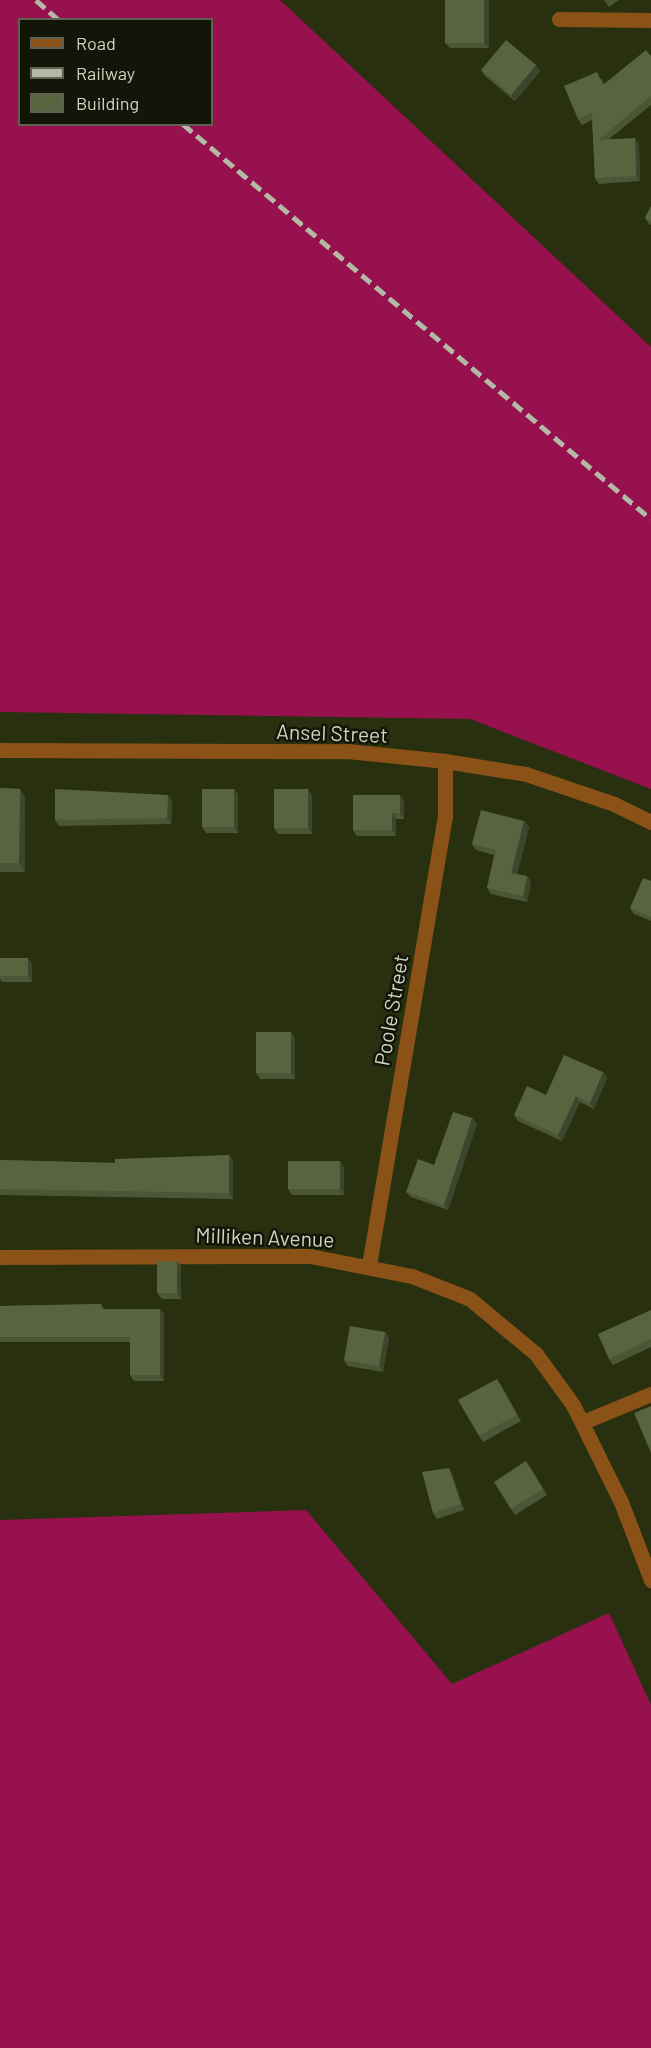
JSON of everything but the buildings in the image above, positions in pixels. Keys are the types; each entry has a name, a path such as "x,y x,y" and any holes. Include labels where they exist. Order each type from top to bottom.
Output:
{"street":[{"path":"558,19 651,20"},
{"name":"Ansel Street","path":"0,750 347,751 445,761 526,774 592,796 651,822"},
{"name":"Poole Street","path":"369,1265 445,817 445,761"},
{"name":"Milliken Avenue","path":"0,1257 280,1254 369,1265 412,1276 470,1299 536,1354 583,1422 651,1580"},
{"path":"583,1422 651,1394"}],"shaded area":[{"path":"0,0 280,0 651,347 651,789 470,719 0,712"},
{"path":"306,1510 452,1684 609,1613 651,1705 651,2048 0,2048 0,1520"}],"railway":[{"path":"36,0 57,18"},
{"path":"185,126 651,519"}]}
